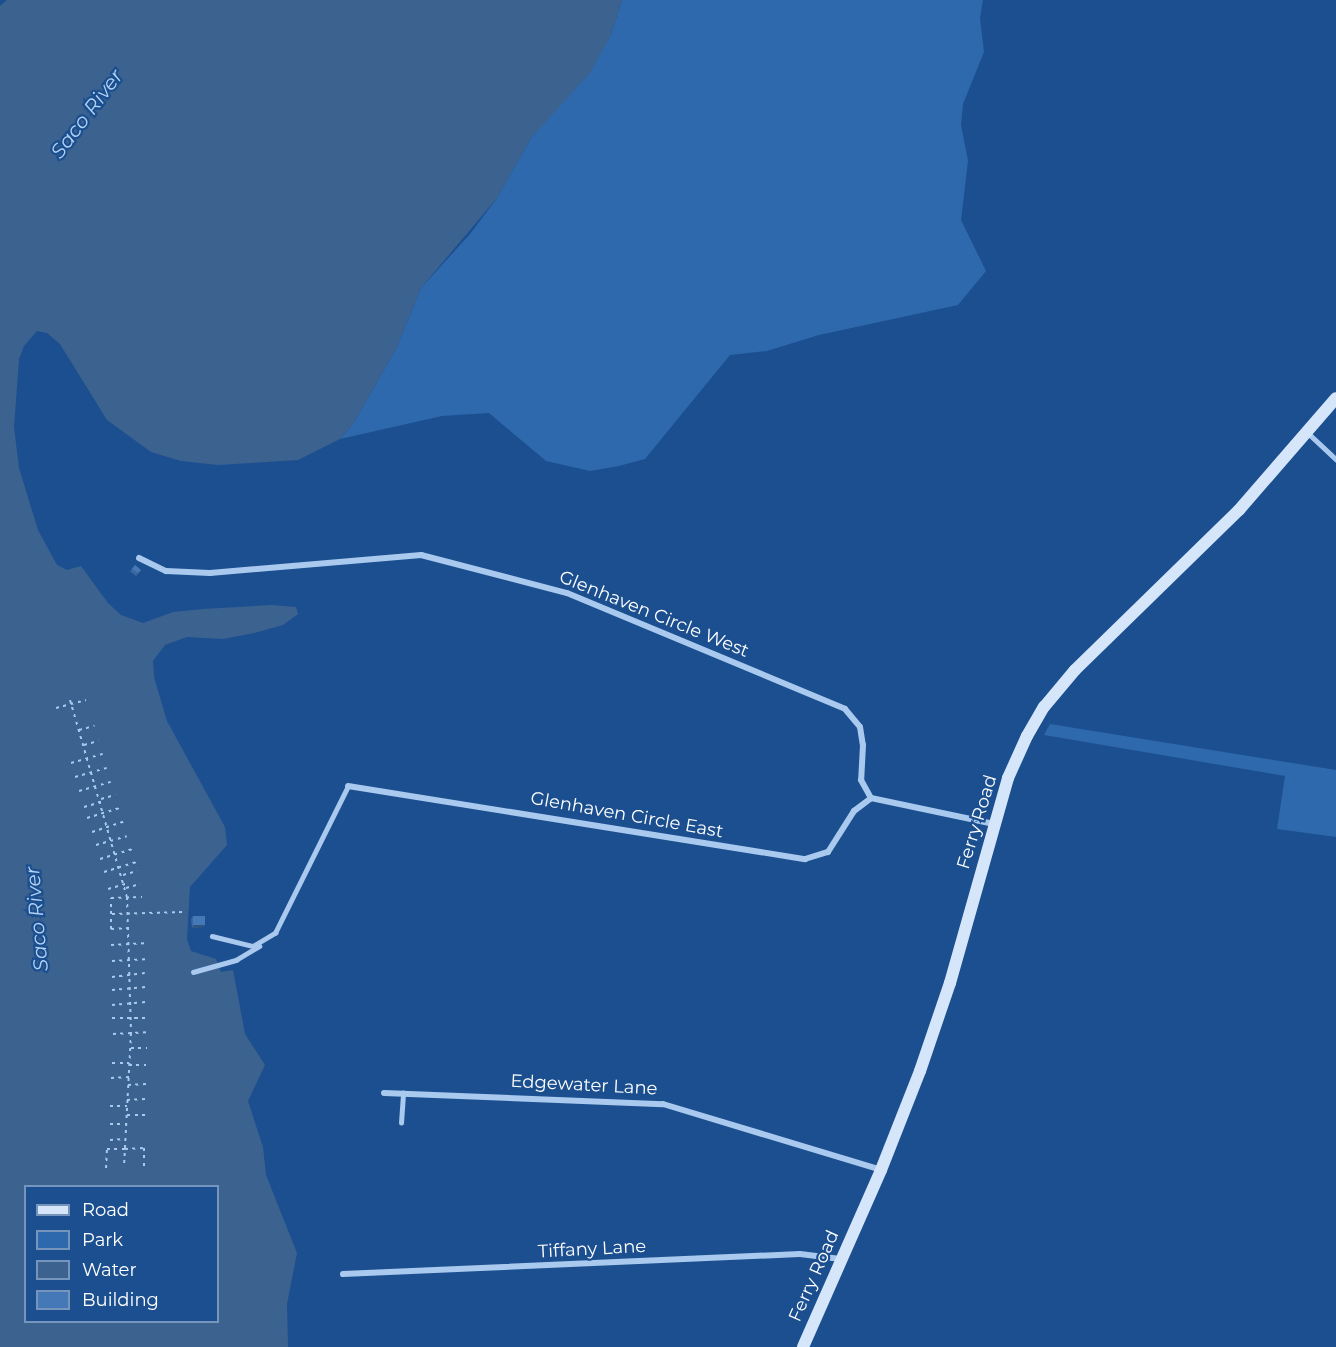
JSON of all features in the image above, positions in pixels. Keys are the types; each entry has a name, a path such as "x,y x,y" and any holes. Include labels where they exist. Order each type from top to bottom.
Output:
{"main road":[{"name":"Ferry Road","path":"803,1347 881,1170 935,1030 994,824 1020,751 1055,692 1239,510 1336,399"}],"street":[{"name":"Glenhaven Circle West","path":"139,558 166,572 210,573 421,555 567,593 845,709 860,727 863,745 861,780 871,798"},
{"name":"Glenhaven Circle East","path":"348,786 805,860 828,852 854,811 871,798"},
{"path":"871,798 994,824"},
{"name":"Edgewater Lane","path":"384,1093 663,1104 881,1170"},
{"name":"Tiffany Lane","path":"343,1274 800,1254 841,1259"}],"lane":[{"path":"1307,432 1336,459"},
{"path":"193,972 236,960 261,944 284,919 313,851 348,786"},
{"path":"212,936 261,944"},
{"path":"401,1123 403,1093"}],"path":[{"path":"56,708 71,702 86,700"},
{"path":"71,702 123,875 129,913 131,1033 124,1167"},
{"path":"79,730 94,726"},
{"path":"84,745 99,741"},
{"path":"71,763 103,754"},
{"path":"75,777 107,768"},
{"path":"79,791 111,782"},
{"path":"84,807 115,795"},
{"path":"87,818 119,808"},
{"path":"92,832 123,822"},
{"path":"96,845 128,836"},
{"path":"100,859 132,849"},
{"path":"104,872 136,862"},
{"path":"123,875 137,871"},
{"path":"108,889 140,884"},
{"path":"129,928 111,929 111,898 142,897"},
{"path":"111,914 184,912"},
{"path":"111,945 144,943"},
{"path":"112,961 145,959"},
{"path":"112,977 145,973"},
{"path":"112,990 146,987"},
{"path":"112,1005 146,1002"},
{"path":"112,1018 146,1018"},
{"path":"112,1034 147,1032"},
{"path":"130,1048 147,1048"},
{"path":"112,1063 146,1065"},
{"path":"111,1078 129,1077"},
{"path":"128,1084 146,1084"},
{"path":"127,1100 145,1099"},
{"path":"110,1106 127,1106"},
{"path":"126,1115 145,1115"},
{"path":"110,1124 126,1124"},
{"path":"110,1140 125,1139"},
{"path":"106,1168 106,1149 144,1148 144,1167"}],"green space":[{"path":"622,0 983,0 980,18 984,52 963,104 961,125 968,161 961,220 986,271 958,305 819,335 767,351 730,355 645,459 619,466 590,471 546,461 489,413 442,416 340,439 353,424 397,347 421,288 470,234 497,198 531,138 610,37"},
{"path":"1050,724 1336,770 1336,837 1277,829 1285,776 1044,735"}],"water":[{"name":"Saco River","path":"7,0 622,0 610,37 590,73 531,138 497,198 421,288 397,347 353,424 340,439 298,460 218,465 181,461 151,452 107,420 60,344 47,333 37,331 24,346 19,359 14,427 19,468 38,530 57,565 67,570 81,566 108,603 121,615 143,623 173,612 271,605 296,607 298,614 283,625 223,639 187,637 165,645 153,661 154,677 167,721 225,827 227,845 190,887 187,939 191,951 216,959 221,972 233,970 245,1034 265,1065 248,1101 263,1147 266,1175 297,1253 287,1304 288,1347 0,1347 0,6"}],"building":[{"path":"135,565 141,570 138,573 132,569"},
{"path":"193,916 205,916 205,925 193,925"}]}
